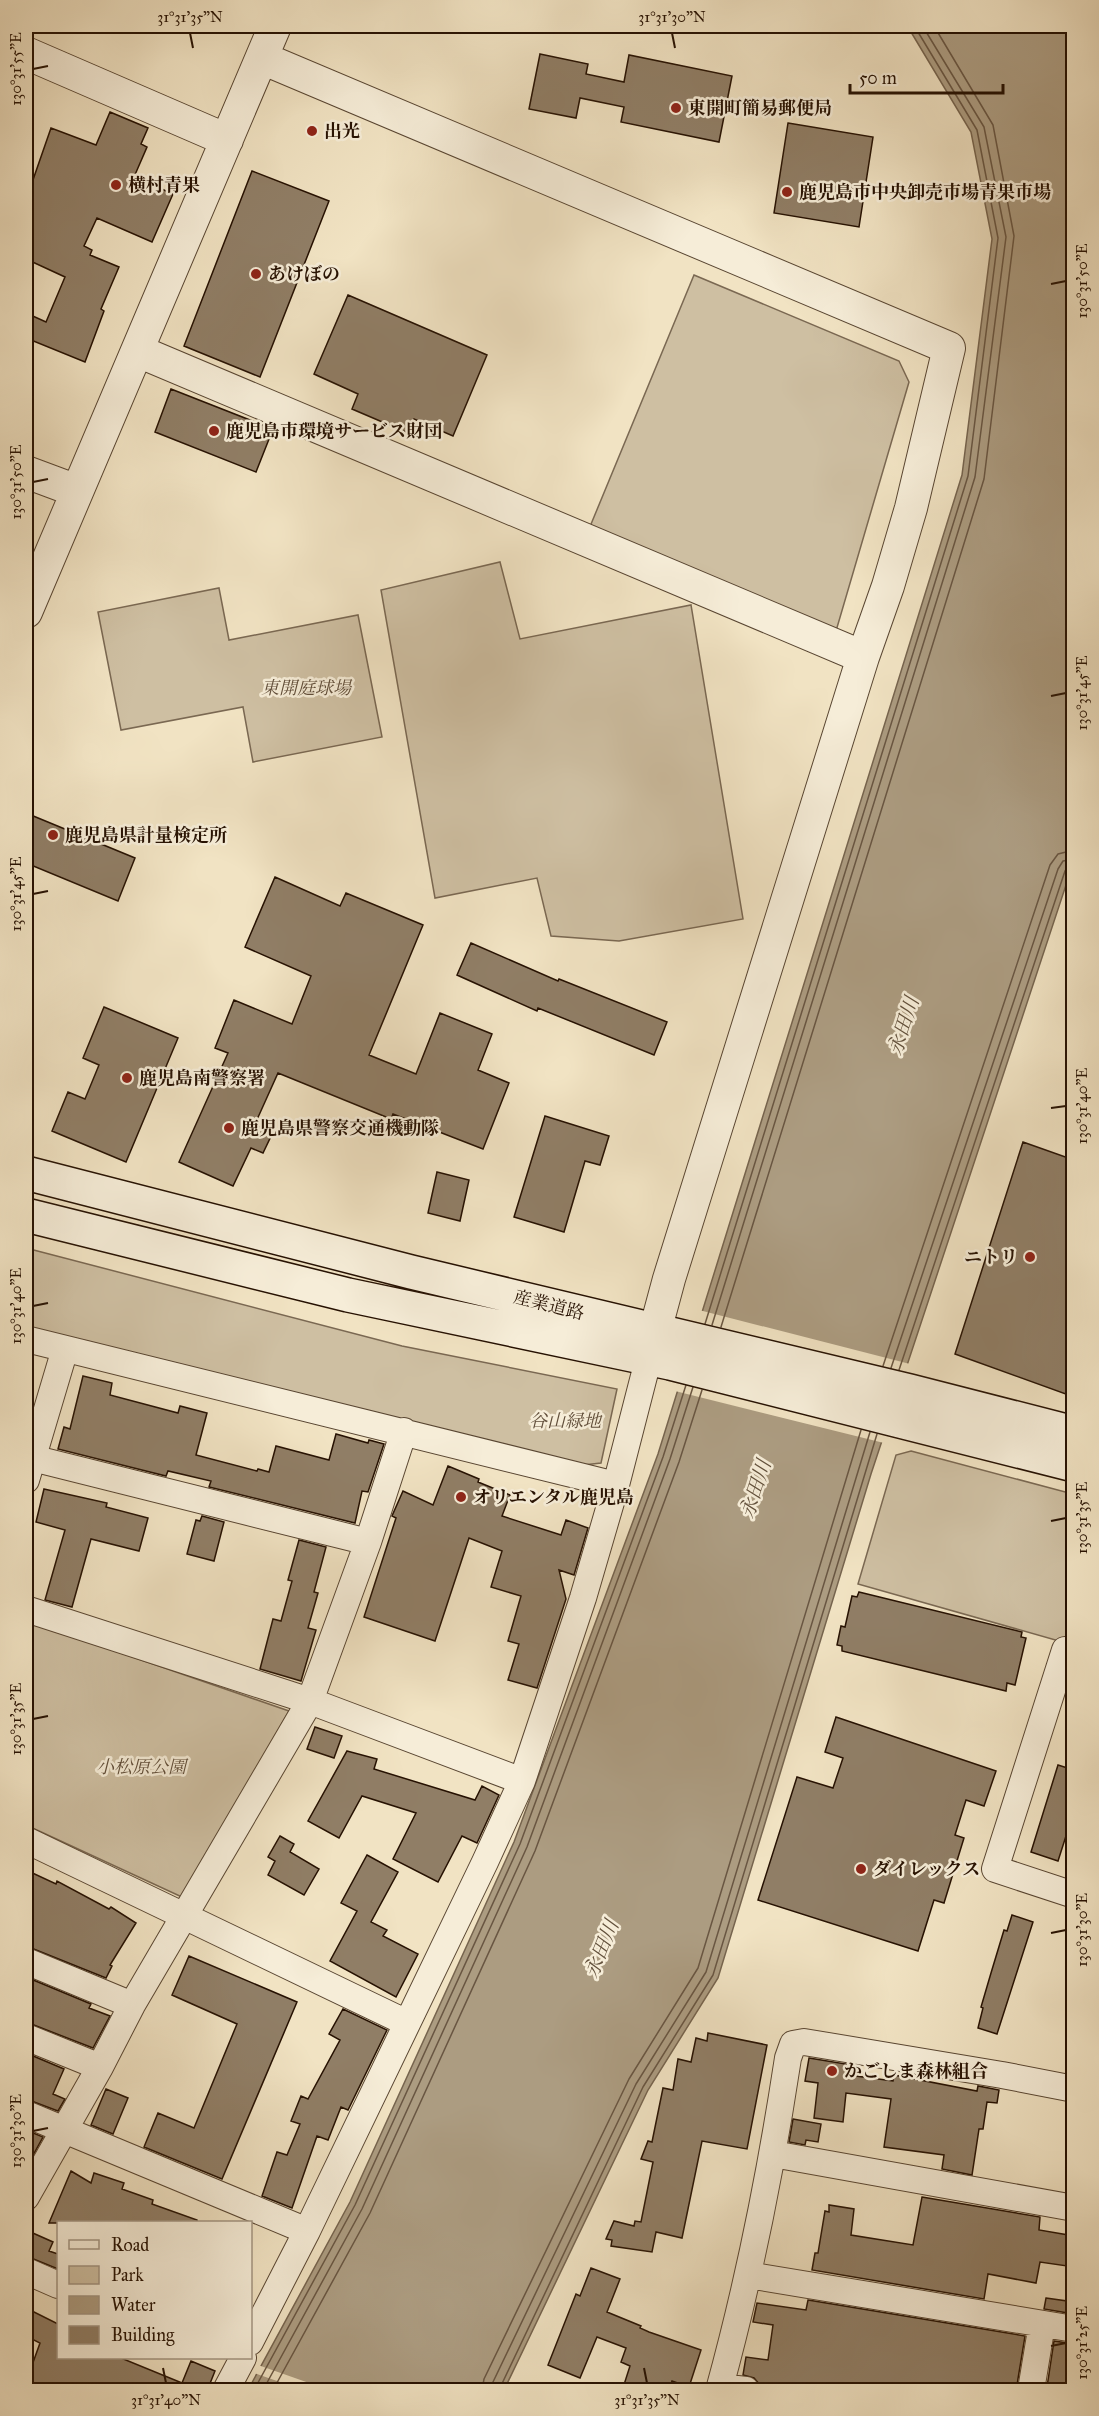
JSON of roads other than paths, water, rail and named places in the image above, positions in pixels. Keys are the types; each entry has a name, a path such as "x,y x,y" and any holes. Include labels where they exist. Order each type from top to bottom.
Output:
{"main road":[{"name":"産業道路","path":"26,1173 411,1272 664,1347 905,1405 1074,1433"},
{"name":"産業道路","path":"26,1215 348,1295 664,1347"},
{"name":"産業道路","path":"905,1405 1074,1466"}],"street":[{"path":"26,612 275,26"},
{"path":"26,53 227,140"},
{"path":"252,2339 308,2231 522,1781 583,1598 616,1485 664,1347 673,1268 863,657 888,586 911,508 949,348 262,58"},
{"path":"138,351 863,657"},
{"path":"26,472 77,491"},
{"path":"26,1339 616,1485"},
{"path":"65,1349 29,1469 368,1542"},
{"path":"26,2197 100,2067 132,2005 310,1701 368,1542 404,1431"},
{"path":"26,1610 310,1701 522,1781"},
{"path":"1074,1653 1065,1650 995,1869 1074,1895"},
{"path":"26,1840 407,2023"},
{"path":"26,1961 132,2005"},
{"path":"26,2037 100,2067"},
{"path":"746,2391 719,2389 748,2275 773,2154 788,2058 791,2047 796,2042 980,2071 1074,2089"},
{"path":"26,2115 308,2231"},
{"path":"773,2154 1074,2208"},
{"path":"26,2271 57,2286"},
{"path":"748,2275 1074,2329"},
{"path":"1030,2391 1042,2324"},
{"path":"226,2391 235,2360"}],"water":[{"name":"永田川","path":"912,26 1073,26 1073,864 871,1474 718,1978 648,2090 504,2390 248,2390 350,2202 514,1842 658,1454 962,475 992,239 971,132 911,32"}],"place":[{"name":"東開町簡易郵便局","path":"676,108"},
{"name":"出光","path":"312,131"},
{"name":"横村青果","path":"116,185"},
{"name":"鹿児島市中央卸売市場青果市場","path":"787,192"},
{"name":"あけぼの","path":"256,274"},
{"name":"鹿児島市環境サービス財団","path":"214,431"},
{"name":"鹿児島県計量検定所","path":"53,835"},
{"name":"鹿児島南警察署","path":"127,1078"},
{"name":"鹿児島県警察交通機動隊","path":"229,1128"},
{"name":"ニトリ","path":"1030,1257"},
{"name":"オリエンタル鹿児島","path":"461,1497"},
{"name":"ダイレックス","path":"861,1869"},
{"name":"かごしま森林組合","path":"832,2071"}],"park label":[{"name":"東開庭球場","path":"306,688"},
{"name":"谷山緑地","path":"565,1421"},
{"name":"小松原公園","path":"141,1767"}]}
